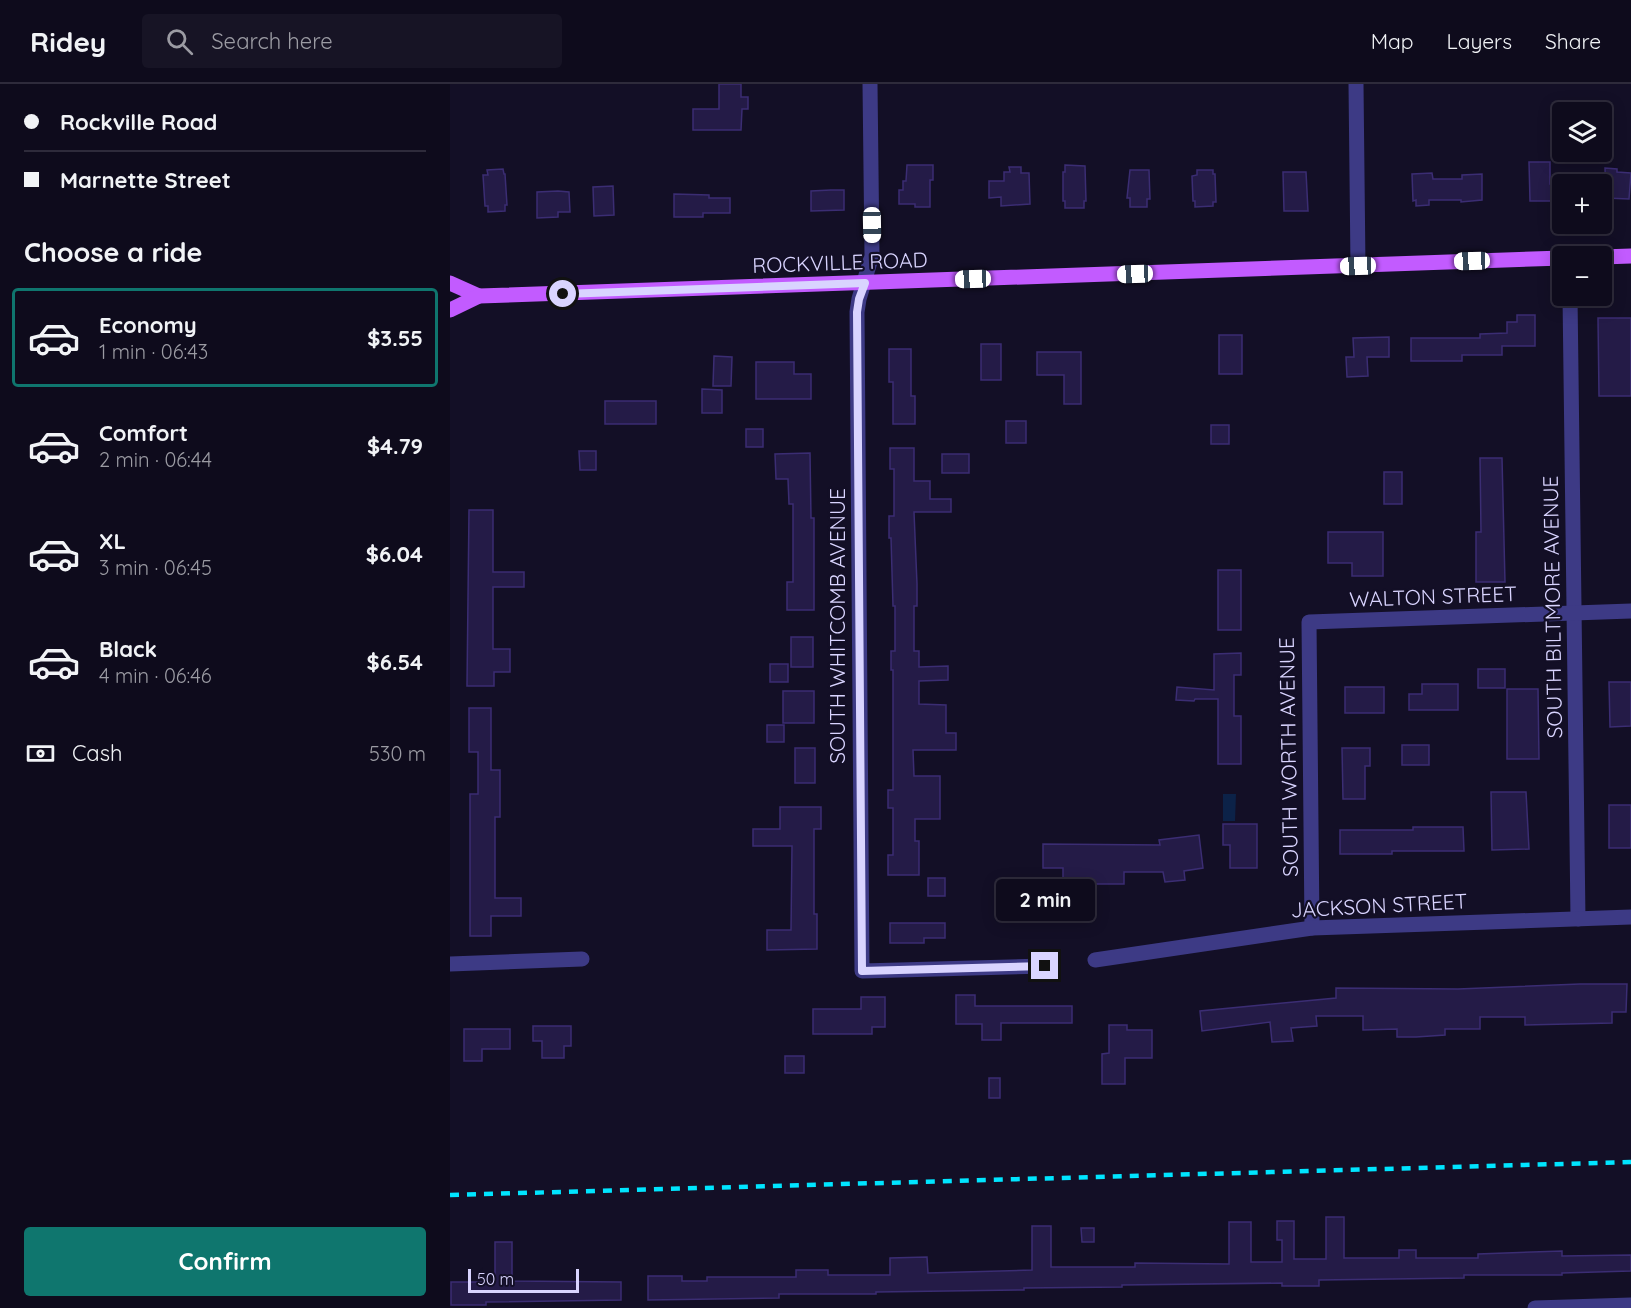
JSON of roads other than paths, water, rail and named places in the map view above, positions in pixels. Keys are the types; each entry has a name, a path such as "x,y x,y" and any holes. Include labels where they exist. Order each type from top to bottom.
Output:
{"main road":[{"path":"1612,257 1631,256"},
{"name":"ROCKVILLE ROAD","path":"450,310 479,296 1552,258"},
{"name":"ROCKVILLE ROAD","path":"450,283 479,296"}],"street":[{"name":"SOUTH WHITCOMB AVENUE","path":"870,84 872,245 871,259 857,312 862,971 1045,966"},
{"path":"1356,84 1358,266"},
{"name":"SOUTH BILTMORE AVENUE","path":"1570,306 1578,919"},
{"name":"WALTON STREET","path":"1309,622 1631,611"},
{"name":"SOUTH WORTH AVENUE","path":"1309,622 1312,927"},
{"name":"JACKSON STREET","path":"1095,960 1312,927 1631,917"},
{"path":"450,964 582,960"},
{"path":"1535,1308 1631,1305"}],"water":[{"path":"1223,794 1236,794 1235,821 1223,821"}],"railway":[{"path":"450,1195 1631,1162"}]}
